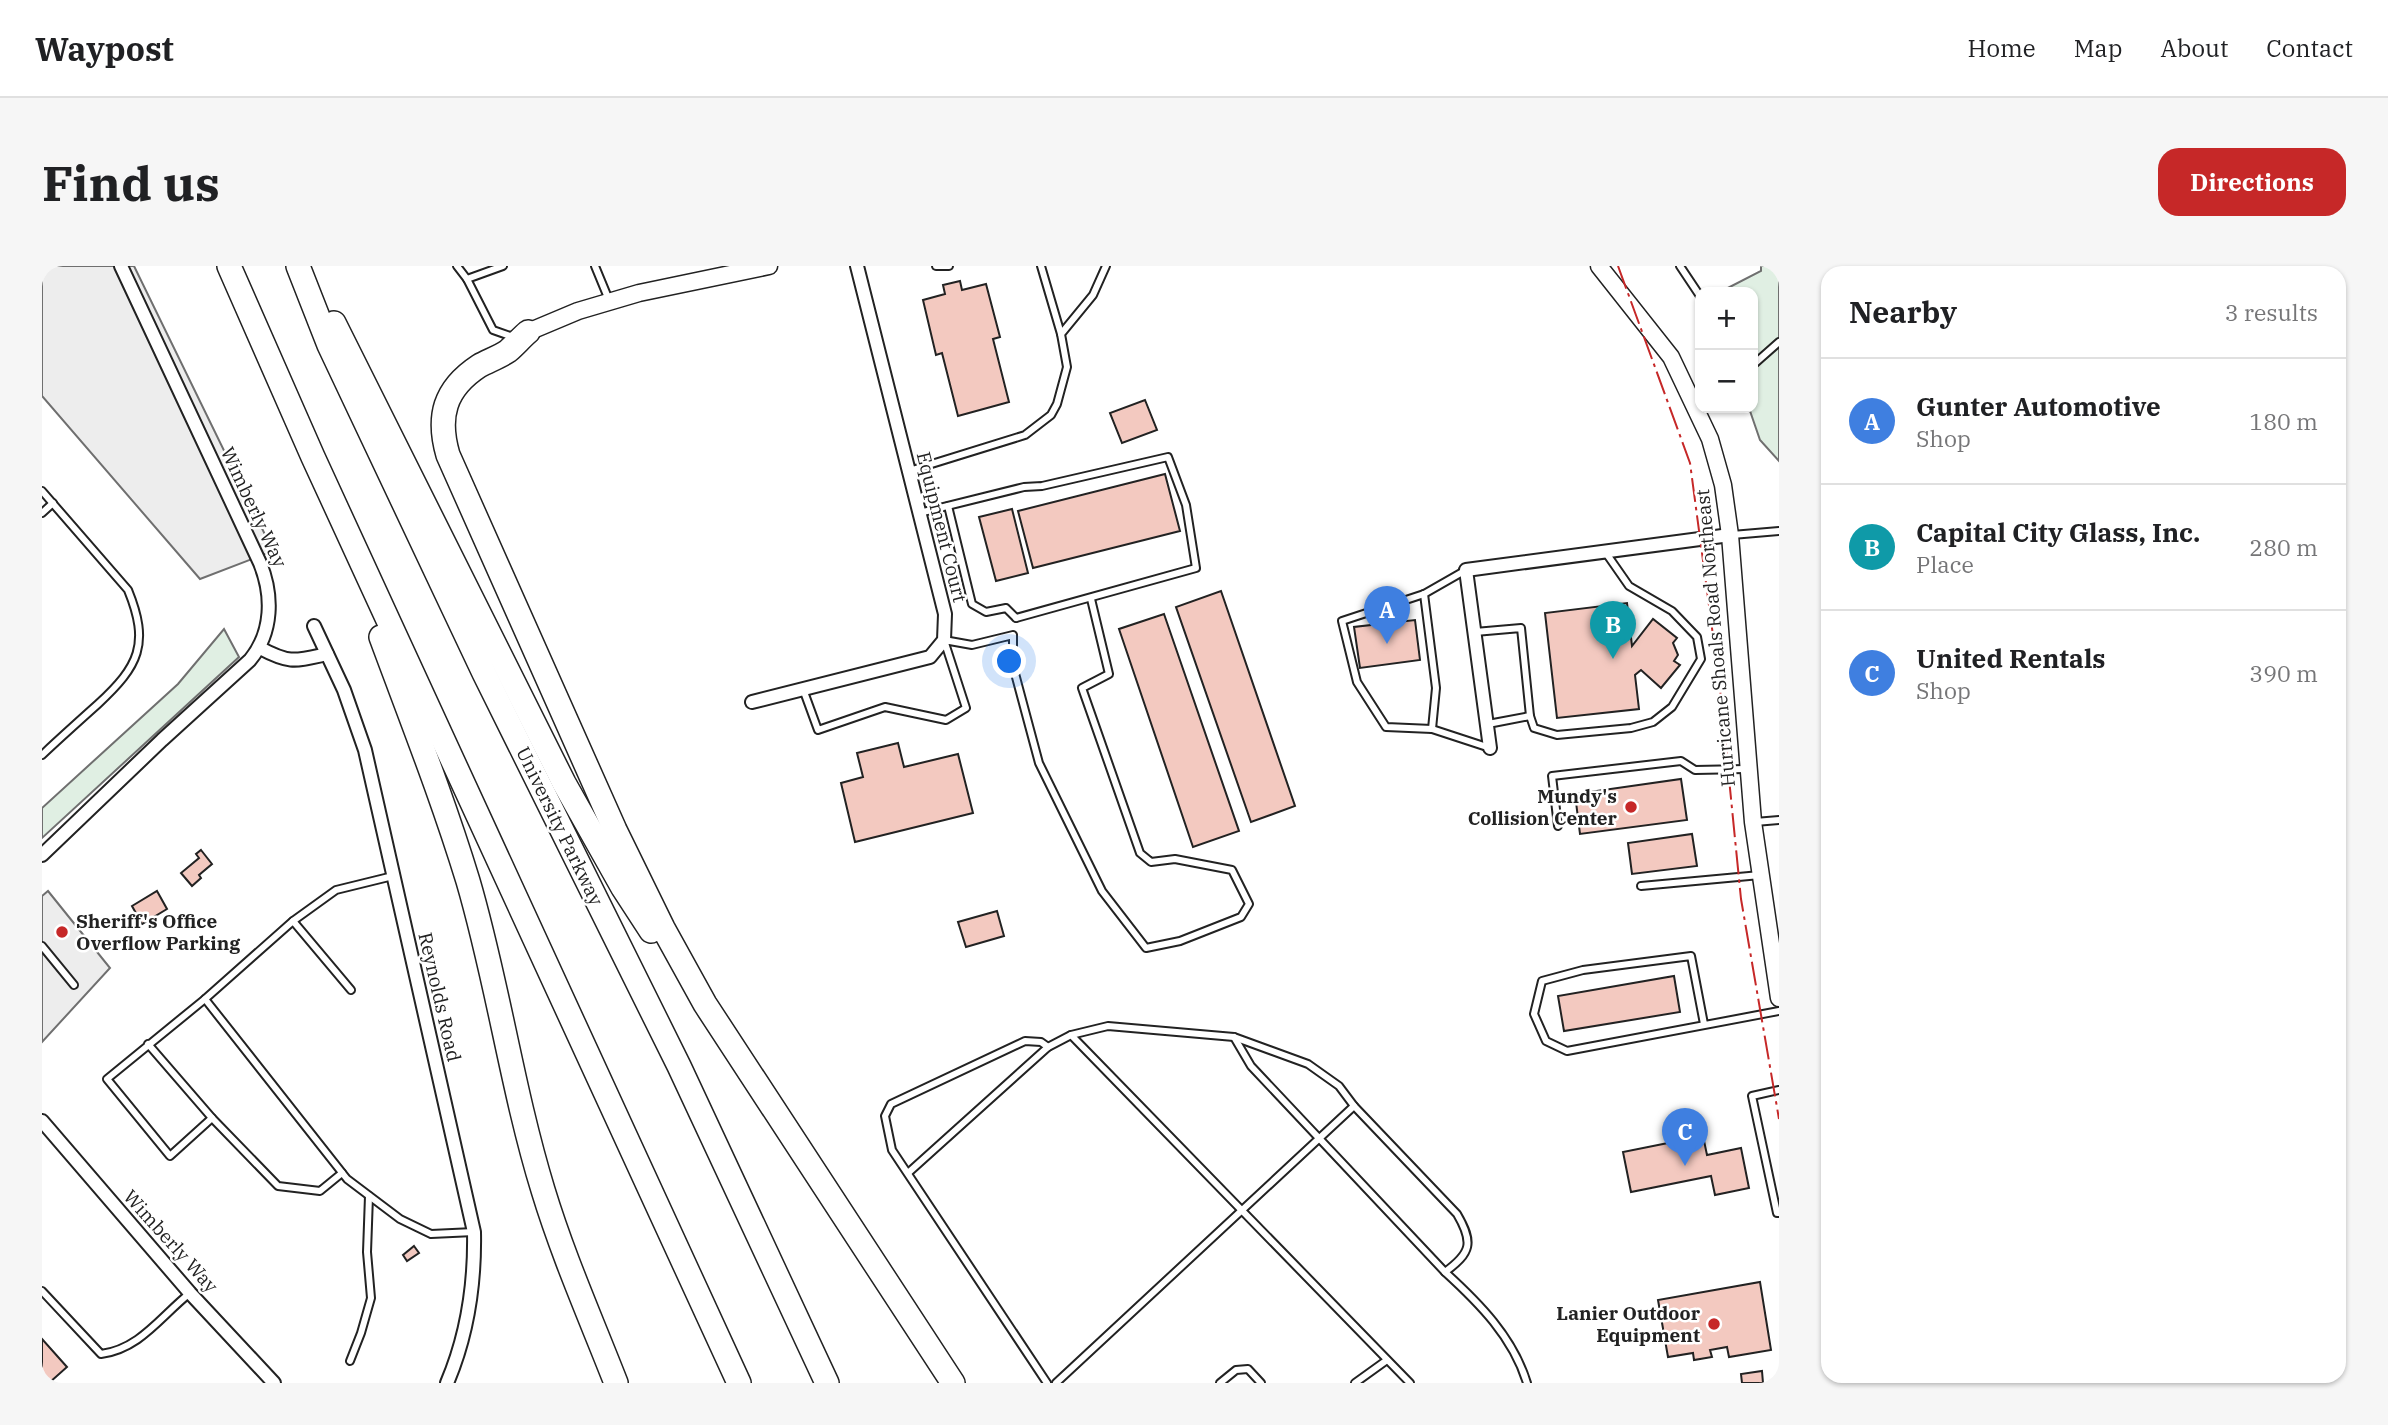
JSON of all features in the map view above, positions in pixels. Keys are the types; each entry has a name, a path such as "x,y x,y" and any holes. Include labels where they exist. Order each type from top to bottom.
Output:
{"highway":[{"path":"229,266 313,457 738,1383"},
{"path":"299,266 343,338 564,783 623,888 677,970 705,1004"},
{"name":"University Parkway","path":"299,266 346,383 484,673 679,1066 827,1383"},
{"path":"528,332 507,352 475,369 457,385 444,413 442,434 464,494 615,830 663,928 705,1004 953,1383"},
{"path":"313,457 446,810 489,958 543,1190 560,1241 616,1383"}],"street":[{"name":"Wimberly Way","path":"121,266 266,577 270,608 260,648"},
{"path":"528,332 578,311 609,302 769,266"},
{"name":"Equipment Court","path":"857,266 945,614 944,640"},
{"name":"Hurricane Shoals Road Northeast","path":"1599,266 1671,357 1695,396"},
{"name":"Hurricane Shoals Road Northeast","path":"1701,413 1723,485 1730,535 1753,822 1776,961 1779,998"},
{"path":"1490,748 1466,570 1730,535"},
{"name":"Reynolds Road","path":"314,626 344,690 365,750 474,1233 471,1293 458,1358 447,1383"},
{"path":"752,702 930,657 944,640"},
{"path":"42,855 260,648 286,660 295,661 327,654"},
{"name":"Wimberly Way","path":"45,1130 274,1383"}],"lane":[{"path":"457,266 467,279 493,330 510,336 528,332"},
{"path":"466,266 467,279"},
{"path":"467,279 503,266"},
{"path":"595,266 609,302"},
{"path":"936,266 949,266"},
{"path":"909,471 1025,435 1051,415 1068,367 1062,334 1041,266"},
{"path":"1062,334 1093,295 1106,266"},
{"path":"1680,266 1695,288"},
{"path":"1758,361 1779,342"},
{"path":"919,513 1024,487 1042,486 1168,457 1186,505 1196,568 1016,618"},
{"path":"42,491 128,590 136,610 139,629 138,648 127,675 42,755"},
{"path":"42,513 53,503"},
{"path":"948,506 972,604 986,612 1006,608 1016,618"},
{"path":"1730,535 1779,531"},
{"path":"1475,632 1521,628 1530,716 1534,728 1557,735 1631,728 1653,722 1672,707 1701,659 1696,637 1672,611 1629,586 1605,551"},
{"path":"1466,570 1424,594 1342,621 1357,682 1386,727 1432,729 1490,748"},
{"path":"1424,594 1436,688 1432,729"},
{"path":"1016,618 1013,666 1039,763 1102,891 1146,948 1181,940 1241,917 1249,904 1232,870 1175,859 1152,862 1140,853 1082,688 1109,674 1091,599"},
{"path":"803,689 818,730 885,707 946,720 966,708 944,640 972,645 1013,635"},
{"path":"1488,724 1530,716"},
{"path":"1558,825 1552,776 1682,761 1695,771 1748,769"},
{"path":"1753,822 1779,820"},
{"path":"1641,886 1760,875"},
{"path":"212,1118 170,1156 107,1079 205,999 293,921 336,890 393,876"},
{"path":"293,921 351,990"},
{"path":"42,946 74,985"},
{"path":"1704,1024 1691,956 1583,970 1542,981 1534,1014 1546,1041 1567,1051 1779,1011"},
{"path":"205,999 342,1173 400,1219 431,1234 474,1233"},
{"path":"908,1173 1048,1047 1071,1035 1108,1026 1234,1037 1308,1064 1339,1086 1354,1106 1457,1214 1467,1231 1469,1249 1461,1260 1445,1272"},
{"path":"1071,1035 1410,1383"},
{"path":"1234,1037 1251,1066 1445,1272 1478,1302 1504,1336 1527,1383"},
{"path":"1047,1383 892,1150 885,1116 891,1104 1025,1041 1041,1042 1048,1047"},
{"path":"148,1044 212,1118 278,1186 320,1191 342,1173"},
{"path":"1778,1213 1752,1096 1779,1090"},
{"path":"1056,1383 1354,1106"},
{"path":"350,1361 371,1298 367,1252 369,1196"},
{"path":"42,1290 101,1354 117,1352 136,1343 165,1313 190,1293"},
{"path":"1355,1383 1387,1360"},
{"path":"1220,1383 1236,1370 1248,1369 1261,1383"}],"green space":[{"path":"1761,266 1779,266 1779,461 1760,440 1751,413 1758,413 1758,287 1730,287 1761,271"},
{"path":"224,629 239,657 42,838 42,808 178,684"}],"shaded area":[{"path":"42,266 134,266 273,551 200,579 42,396"},
{"name":"Sheriff's Office Overflow Parking","path":"48,891 110,968 42,1042 42,896"}],"building":[{"path":"960,281 962,290 986,284 1000,337 993,339 1009,402 958,416 942,353 936,355 923,300 945,294 943,285"},
{"path":"1145,400 1157,430 1122,443 1110,413"},
{"path":"1165,474 1180,531 1033,568 1018,511"},
{"path":"1012,509 1028,573 996,581 979,517"},
{"path":"1221,591 1295,806 1251,822 1176,607"},
{"path":"1627,603 1632,646 1653,619 1677,638 1673,643 1678,655 1674,661 1680,665 1661,688 1641,670 1635,675 1639,709 1557,718 1545,613"},
{"path":"1164,614 1239,831 1193,847 1119,629"},
{"path":"1415,620 1420,660 1360,668 1354,627"},
{"path":"898,743 904,767 958,754 973,813 855,842 841,783 863,777 857,753"},
{"name":"Mundy's Collision Center","path":"1681,779 1687,820 1580,834 1575,794"},
{"path":"1692,834 1697,866 1632,874 1628,843"},
{"path":"201,850 212,864 199,875 201,878 192,886 181,873 199,858 196,854"},
{"path":"157,891 167,909 142,924 132,906"},
{"path":"997,911 1004,936 966,947 958,922"},
{"path":"1674,976 1680,1012 1564,1031 1558,996"},
{"path":"1703,1136 1707,1155 1741,1148 1749,1188 1715,1195 1711,1176 1631,1192 1623,1152"},
{"path":"414,1246 419,1253 407,1261 403,1255"},
{"name":"Lanier Outdoor Equipment","path":"1760,1282 1771,1350 1729,1357 1727,1347 1710,1350 1712,1357 1694,1360 1693,1353 1668,1357 1658,1300"},
{"path":"42,1339 67,1367 49,1383 42,1383"},
{"path":"1762,1371 1763,1383 1742,1383 1741,1374"}],"power":[{"path":"1618,266 1690,463 1720,688 1741,899 1779,1119"}],"place":[{"name":"Gunter Automotive","path":"1387,644"},
{"name":"Capital City Glass, Inc.","path":"1613,659"},
{"name":"Mundy's Collision Center","path":"1631,807"},
{"name":"Sheriff's Office Overflow Parking","path":"62,932"},
{"name":"United Rentals","path":"1685,1166"},
{"name":"Lanier Outdoor Equipment","path":"1714,1324"}]}
